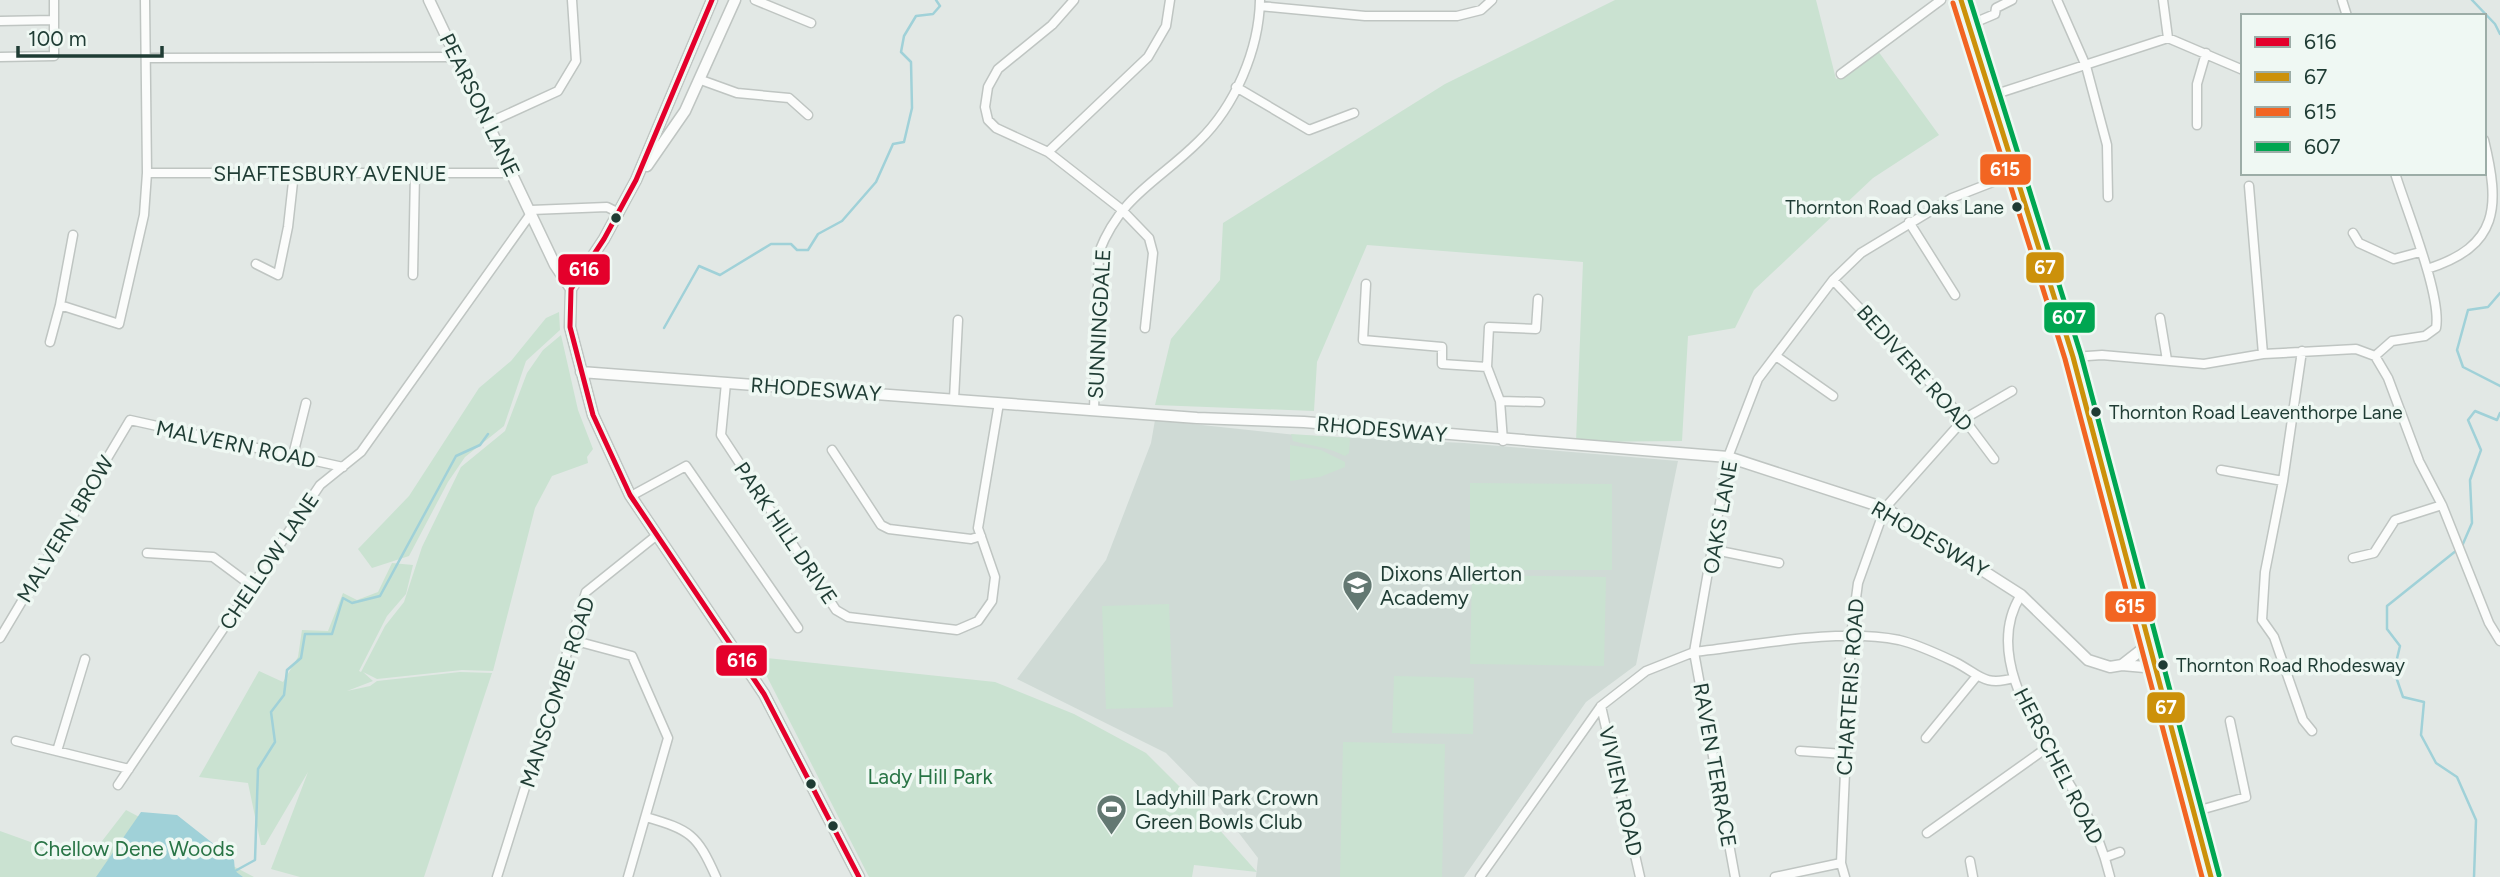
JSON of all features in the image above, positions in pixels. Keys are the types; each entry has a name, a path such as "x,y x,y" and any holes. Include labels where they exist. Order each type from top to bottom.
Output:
{"main road":[{"path":"1961,0 2073,356 2211,877"}],"street":[{"path":"0,57 54,55 54,0"},
{"path":"60,305 119,324 137,257 147,173 145,0"},
{"name":"PEARSON LANE","path":"429,0 561,277 571,289"},
{"path":"488,122 558,90 576,61 572,0"},
{"path":"712,0 636,180 619,213 571,289 570,327 593,415 631,496 764,694 859,877"},
{"path":"636,180 685,111 735,0"},
{"path":"755,0 811,23"},
{"path":"1074,0 1052,25 998,69 985,98 985,107 991,124 1048,152 1121,209 1149,238 1153,253 1145,328"},
{"path":"1048,152 1148,57 1166,26 1170,0"},
{"path":"1260,3 1365,16 1457,16 1481,10 1493,0"},
{"path":"1841,74 1941,0"},
{"path":"1969,25 1995,14 1996,8 2012,0"},
{"path":"2057,0 2086,66 2107,145 2108,197"},
{"path":"2163,0 2168,37"},
{"name":"SUNNINGDALE","path":"1094,411 1099,252 1108,229 1121,209 1199,141 1236,87 1253,54 1260,3"},
{"path":"0,21 54,20"},
{"path":"1990,96 2168,37 2241,69"},
{"path":"2197,125 2197,84 2206,53"},
{"path":"146,58 455,57"},
{"path":"701,80 737,93 789,98 808,115"},
{"path":"1236,87 1309,130 1354,113"},
{"path":"2427,269 2451,262 2473,247 2493,217 2495,184 2486,148"},
{"name":"SHAFTESBURY AVENUE","path":"147,173 513,173"},
{"path":"256,264 278,275 288,227 293,173"},
{"path":"413,275 415,173"},
{"path":"2375,356 2392,341 2425,336 2436,328 2438,317 2427,269 2396,175"},
{"name":"OAKS LANE","path":"1694,652 1715,550 1728,457 1758,379 1833,280 1861,253 1952,198 1993,182"},
{"path":"2249,187 2263,354"},
{"path":"531,211 607,207 619,213"},
{"name":"CHELLOW LANE","path":"118,785 320,485 361,452 531,211"},
{"path":"1909,222 1955,295"},
{"path":"2353,233 2359,243 2394,259 2420,252"},
{"path":"50,342 73,235"},
{"name":"BEDIVERE ROAD","path":"1833,280 1964,419 1994,459"},
{"path":"1366,284 1363,340 1442,346 1441,364 1487,367"},
{"path":"1503,441 1500,401 1487,367 1489,327 1536,329 1538,299"},
{"path":"2160,318 2167,360"},
{"path":"954,400 958,320"},
{"path":"2073,356 2204,363 2302,351 2356,349 2375,356 2388,378 2419,461 2442,505 2500,641"},
{"path":"2302,351 2283,481 2265,572 2262,620 2274,637 2303,720 2312,731"},
{"path":"1776,356 1833,396"},
{"name":"RHODESWAY","path":"581,372 1094,411 1294,421 1503,441 1728,457 1885,508 2021,595 2088,660 2110,667 2122,665 2155,668"},
{"name":"PARK HILL DRIVE","path":"726,383 721,435 836,610 848,617 957,630 978,621 992,601 995,577 978,528 999,403"},
{"name":"CHARTERIS ROAD","path":"1845,877 1841,863 1845,754 1851,636 1858,583 1885,508 1964,419 2012,391"},
{"path":"1500,401 1540,402"},
{"path":"293,455 306,404"},
{"name":"MALVERN ROAD","path":"130,421 343,467"},
{"name":"MALVERN BROW","path":"0,638 130,421"},
{"path":"832,450 881,525 889,529 971,539 981,536"},
{"path":"631,496 686,466 798,628"},
{"path":"2221,470 2283,481"},
{"path":"2353,558 2374,553 2395,520 2442,505"},
{"name":"MANSCOMBE ROAD","path":"497,877 586,593 657,535"},
{"path":"1715,550 1779,563"},
{"path":"147,553 213,557 252,586"},
{"name":"HERSCHEL ROAD","path":"2021,595 2011,610 2009,652 2014,678 2024,708 2082,805 2106,857 2110,877"},
{"path":"1480,877 1601,706 1646,671 1694,652 1851,636 1901,641 1957,663 1976,677 1997,683 2014,678"},
{"path":"572,640 632,656 668,738 628,877"},
{"path":"2122,665 2149,645"},
{"name":"RAVEN TERRACE","path":"1694,652 1735,877"},
{"path":"57,751 85,659"},
{"path":"1926,738 1976,677"},
{"name":"VIVIEN ROAD","path":"1601,706 1640,877"},
{"path":"2193,812 2246,797 2230,721"},
{"path":"16,741 129,769"},
{"path":"1927,834 2048,747"},
{"path":"1800,751 1845,754"},
{"path":"646,817 684,829 703,848 716,877"},
{"name":"HERSCHEL ROAD","path":"2106,857 2120,852"},
{"path":"1970,861 1973,877"},
{"path":"1775,877 1841,863"}],"shaded area":[{"name":"Dixons Allerton Academy","path":"1155,420 1296,435 1464,443 1678,461 1636,665 1586,702 1464,877 1256,877 1258,858 1219,807 1166,753 1017,679 1106,560 1151,443"}],"green space":[{"path":"1615,0 1816,0 1836,79 1878,51 1939,135 1873,178 1754,290 1735,328 1688,336 1682,441 1576,442 1583,262 1367,245 1317,362 1314,411 1155,405 1171,339 1220,280 1223,223 1445,84"},
{"path":"559,312 560,330 526,361 504,426 465,457 448,482 409,556 372,568 358,549 409,496 479,388 511,361 546,318"},
{"path":"561,335 578,410 593,449 587,457 588,463 552,476 535,508 493,671 462,670 377,679 363,672 373,681 347,691 370,686 377,681 460,672 492,673 424,877 300,877 271,869 308,772 265,845 261,845 248,783 199,777 259,671 283,682 298,657 302,630 328,631 343,593 357,600 378,592 392,563 413,565 406,594 387,616 359,671 361,672 385,626 404,602 422,547 461,467 505,431 527,373 543,350"},
{"path":"1291,434 1350,438 1349,453 1345,456 1293,441"},
{"path":"1290,445 1321,450 1345,462 1345,467 1320,477 1290,481"},
{"path":"1470,483 1612,484 1612,570 1470,570"},
{"path":"1472,575 1606,577 1604,666 1470,664"},
{"path":"1169,604 1173,707 1106,709 1102,606"},
{"name":"Lady Hill Park","path":"757,657 995,682 1074,714 1146,753 1192,799 1257,872 1194,865 1192,877 869,877"},
{"path":"1394,676 1474,678 1473,734 1392,733"},
{"path":"1343,742 1445,744 1442,877 1340,877"},
{"name":"Chellow Dene Woods","path":"126,810 254,877 0,877 0,831 75,858 99,845"}],"water":[{"path":"141,812 177,815 234,860 235,871 243,877 96,877"}],"waterway":[{"path":"664,328 699,266 720,275 771,244 791,244 797,250 808,250 818,234 842,221 876,182 893,144 904,142 912,108 911,62 901,52 904,36 916,16 933,14 940,6 936,0"},
{"path":"2472,0 2485,14"},
{"path":"2486,15 2500,34"},
{"path":"2500,293 2488,307 2468,310 2457,350 2463,367 2500,386"},
{"path":"2462,546 2472,523 2470,480 2481,450 2468,420 2475,411 2497,420 2500,413"},
{"path":"235,871 255,860 258,769 275,742 271,712 284,695 287,670 301,658 305,634 332,634 343,598 352,603 380,596 456,456 480,445 488,434"},
{"path":"2457,550 2387,606 2387,629 2400,646 2394,671 2403,697 2424,702 2421,735 2436,763 2457,777 2476,820 2474,877"}],"transit line":[{"name":"616","path":"712,0 636,180 604,239 571,289 570,327 593,415 630,495 764,694 859,877"},
{"name":"67","path":"1961,0 2073,357 2211,877"},
{"name":"607","path":"1970,0 2081,355 2219,875"},
{"name":"615","path":"1953,3 2065,359 2202,877"}],"place":[{"name":"Thornton Road Oaks Lane","path":"2017,207"},
{"name":"Thornton Road Leaventhorpe Lane","path":"2096,412"},
{"name":"Dixons Allerton Academy","path":"1357,612"},
{"name":"Thornton Road Rhodesway","path":"2163,665"},
{"name":"Ladyhill Park Crown Green Bowls Club","path":"1112,836"}]}
